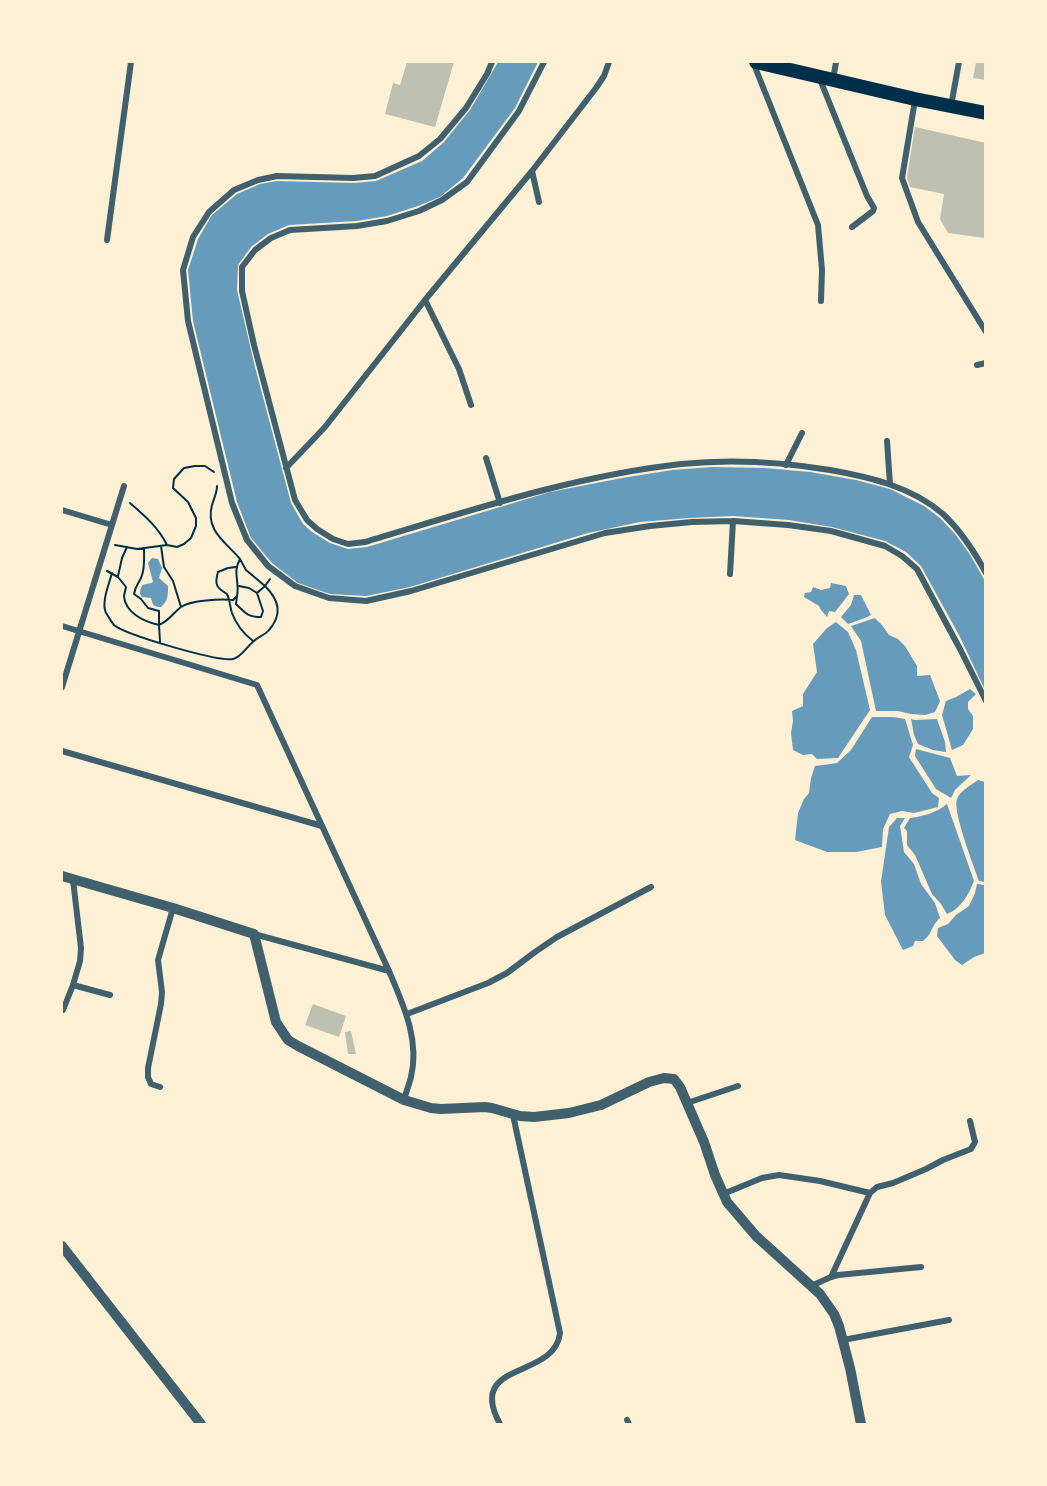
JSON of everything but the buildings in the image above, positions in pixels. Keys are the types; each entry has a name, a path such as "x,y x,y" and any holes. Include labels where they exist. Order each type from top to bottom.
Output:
{"main road":[{"path":"754,62 986,113"}],"street":[{"path":"107,240 131,62"},
{"path":"492,62 466,108 440,139 419,156 375,176 353,178 277,176 258,180 234,190 209,212 194,237 183,270 188,321 232,502 247,540 268,566 295,586 328,598 366,601 411,591 605,533 692,522 734,521 831,531 885,546 902,556 917,569 986,701"},
{"path":"544,62 519,111 467,182 442,200 419,211 387,221 357,226 290,230 271,238 255,250 243,267 243,291 254,345 295,500 307,520 333,539 348,544 365,542 548,488 621,472 683,464 765,463 854,474 890,484 926,502 943,514 974,551 986,573"},
{"path":"286,468 325,428 424,300 532,171 596,88 609,62"},
{"path":"754,62 818,225 822,270 821,301"},
{"path":"833,80 836,62"},
{"path":"951,106 959,62"},
{"path":"819,77 867,196 874,208 852,227"},
{"path":"915,99 902,178 918,222 986,332"},
{"path":"532,171 539,202"},
{"path":"424,300 459,369 471,405"},
{"path":"977,365 986,363"},
{"path":"786,465 802,433"},
{"path":"887,441 890,484"},
{"path":"486,458 500,502"},
{"path":"62,687 124,486"},
{"path":"62,510 112,525"},
{"path":"730,574 734,521"},
{"path":"62,626 256,685 407,1014 414,1059 404,1100"},
{"path":"62,751 322,826"},
{"path":"62,876 254,934 389,971"},
{"path":"63,1011 80,961 81,948 73,880"},
{"path":"407,1014 507,973 557,937 651,887"},
{"path":"160,1087 151,1084 148,1068 161,1004 162,992 158,960 173,908"},
{"path":"254,934 276,1022 288,1040 404,1100 431,1108 485,1107 513,1115 552,1116 601,1105 649,1082 664,1078 674,1079 680,1087 728,1202 756,1236 812,1286 834,1314 843,1340 861,1425"},
{"path":"73,985 110,995"},
{"path":"687,1103 738,1086"},
{"path":"500,1425 493,1408 494,1388 503,1379 549,1355 557,1345 560,1333 513,1115"},
{"path":"831,1277 870,1193 877,1187 893,1183 971,1149 975,1142 970,1121"},
{"path":"723,1194 762,1178 779,1175 820,1181 870,1193"},
{"path":"62,1246 201,1425"},
{"path":"812,1286 831,1277 921,1267"},
{"path":"843,1340 949,1320"}],"path":[{"path":"106,543 137,549 167,545 177,547 184,544 191,538 196,526 196,518 188,502 173,488 174,479 177,473 184,468 205,466 213,472 217,480 217,493 212,506 211,518 218,537 240,559 246,570 273,594 278,610 276,619 268,631 235,659 221,659 195,653 114,625 105,612 112,573"},
{"path":"121,496 145,515 159,530 167,545"},
{"path":"161,546 164,567 173,581 181,607"},
{"path":"118,577 122,558 127,548"},
{"path":"144,548 142,576 135,585 134,594 148,608 159,611 160,642"},
{"path":"239,586 257,593 263,611 261,617 251,617 236,604 239,586 236,567 240,559"},
{"path":"236,567 228,567 218,572 215,581 219,589 227,594 232,614 238,625 253,642"},
{"path":"98,568 118,577 126,587 123,596 128,607 136,616 159,626 186,604 219,598 233,600 237,596"},
{"path":"257,593 275,572"}],"water":[{"path":"498,62 538,62 515,108 463,178 440,197 387,216 357,221 289,225 268,234 251,247 238,265 237,290 255,367 291,503 303,524 330,543 348,549 367,547 550,492 672,470 712,467 765,468 810,472 856,480 890,489 924,506 940,518 969,553 985,581 985,690 960,637 921,566 906,552 885,541 832,527 789,520 733,516 640,522 588,533 410,587 366,596 330,594 298,583 272,563 251,538 237,502 193,321 188,270 198,239 212,215 237,194 260,184 277,181 354,183 376,181 422,161 443,143 470,110"},
{"path":"152,558 158,559 162,568 159,578 168,586 167,598 161,607 156,607 151,598 142,597 140,594 142,586 153,582 148,563"},
{"path":"831,583 846,586 849,594 835,612 829,611 827,617 819,606 804,597 805,593 811,592 813,587 821,590 830,588"},
{"path":"854,595 861,595 871,615 848,624 841,617 851,605"},
{"path":"875,618 889,635 898,639 905,646 917,666 917,676 930,675 940,701 935,712 925,715 876,711 861,641 851,626"},
{"path":"836,622 848,632 856,650 870,710 838,758 817,759 812,754 803,755 793,750 792,711 803,706 803,694 817,672 813,644 827,628"},
{"path":"970,689 976,694 968,702 968,709 973,716 973,729 963,745 952,750 942,715 946,701"},
{"path":"872,717 905,719 913,745 909,757 932,793 939,798 938,807 914,813 902,811 890,814 883,829 882,847 856,852 827,852 795,840 798,813 809,793 815,766 837,763 851,750"},
{"path":"911,719 937,719 946,752 918,744"},
{"path":"916,749 950,758 957,776 971,775 955,790 951,798 936,789 915,756"},
{"path":"978,780 985,782 985,882 979,881 964,839 956,805 961,793"},
{"path":"947,804 974,881 961,905 947,914 932,894 915,855 907,845 907,831 904,828 910,818 930,814"},
{"path":"897,818 905,818 900,826 904,852 914,864 921,884 935,903 940,918 923,941 915,941 913,946 903,950 885,915 881,882 889,827"},
{"path":"977,884 985,885 985,953 962,965 955,960 937,936 938,928 948,924 969,906"}]}
